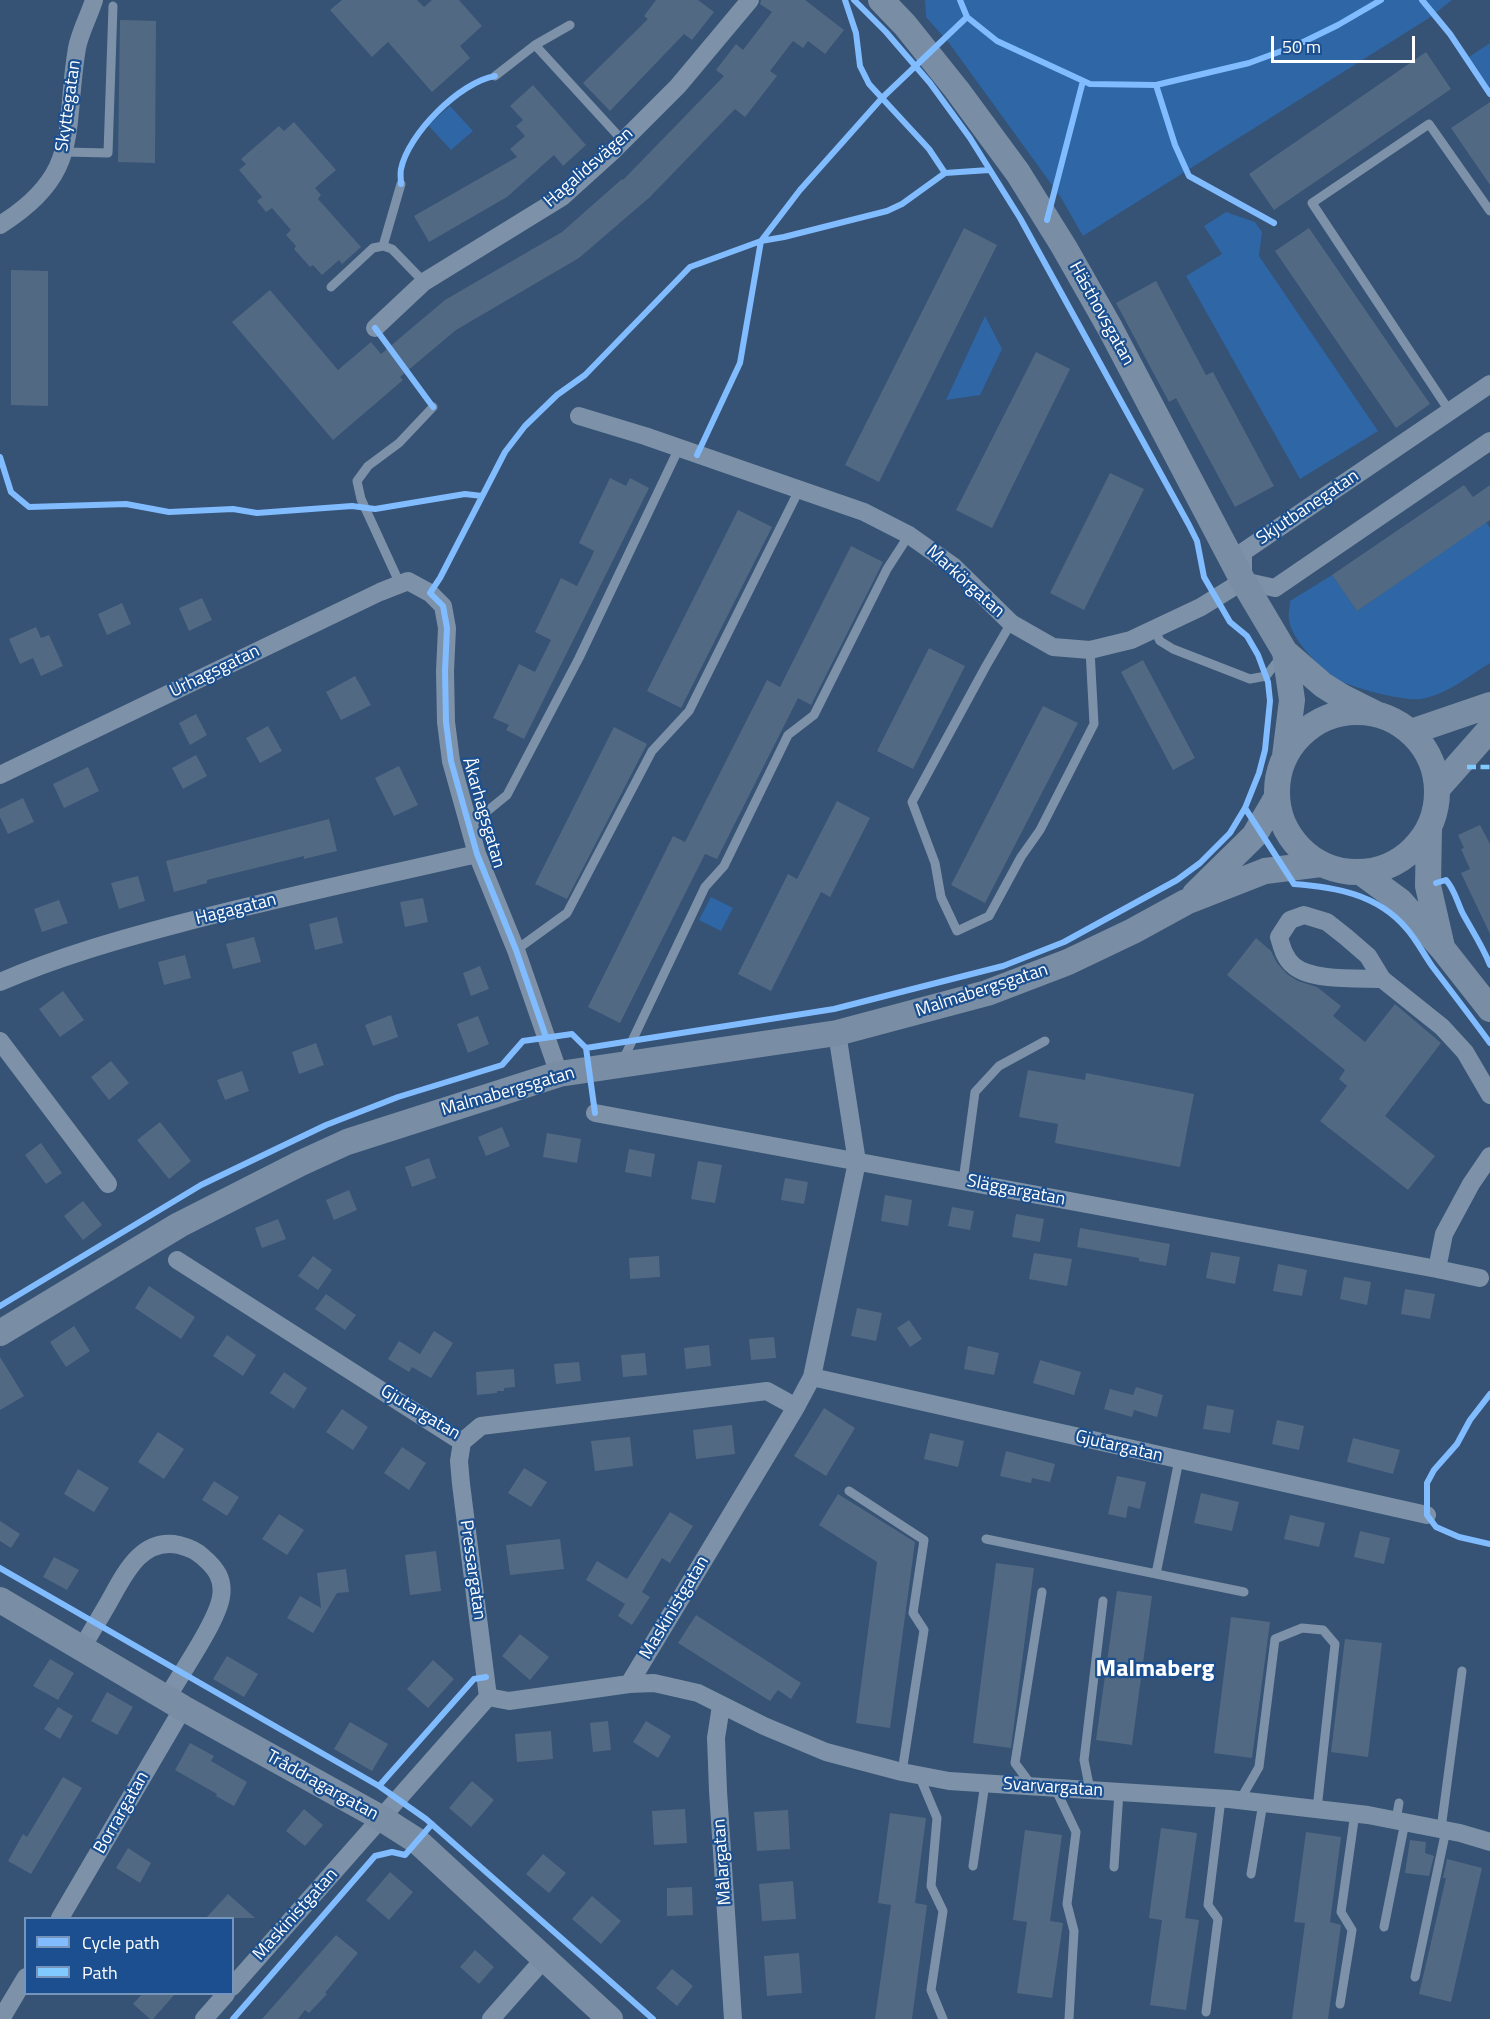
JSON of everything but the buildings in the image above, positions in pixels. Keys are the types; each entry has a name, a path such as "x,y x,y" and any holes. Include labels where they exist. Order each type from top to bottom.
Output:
{"main road":[{"name":"Hästhovsgatan","path":"881,0 905,25 957,90 1024,182 1110,328 1243,581 1286,652 1323,685 1374,713"},
{"name":"Hästhovsgatan","path":"1285,756 1292,700 1286,652"},
{"path":"1411,732 1490,705"},
{"path":"1353,712 1374,713 1394,720 1411,732 1425,748 1434,767 1438,788 1436,809 1429,829 1417,846 1401,860 1382,869 1362,873 1341,871 1321,864 1303,852 1290,836 1281,818 1277,797 1278,776 1285,756 1297,738 1322,720 1353,712"},
{"path":"1438,788 1490,729"},
{"name":"Malmabergsgatan","path":"1186,902 1254,836 1277,797"},
{"path":"1429,829 1428,886 1442,948"},
{"name":"Malmabergsgatan","path":"0,1333 179,1225 347,1142 559,1074 837,1033 987,993 1077,958 1186,902 1264,871 1321,864"},
{"path":"1362,873 1400,902 1442,948 1490,1009"},
{"name":"Tråddragargatan","path":"0,1600 175,1703 381,1818 417,1841 610,2019"}],"street":[{"name":"Skyttegatan","path":"0,225 22,211 42,193 65,152 77,46 94,0"},
{"name":"Hagalidsvägen","path":"375,328 424,282 562,196 623,141 678,86 750,0"},
{"name":"Skjutbanegatan","path":"1243,581 1243,552 1490,384"},
{"name":"Markörgatan","path":"579,416 864,512 909,534 953,567 1011,623 1053,647 1090,650 1131,640 1201,607 1243,581"},
{"path":"1243,581 1275,588 1490,441"},
{"name":"Åkarhagsgatan","path":"400,584 408,581 430,593 443,606 447,628 446,722 451,761 477,854 516,950 559,1074"},
{"name":"Urhagsgatan","path":"0,775 400,584"},
{"name":"Hagagatan","path":"0,982 40,965 113,942 220,913 477,854"},
{"path":"1382,979 1310,974 1294,967 1283,953 1279,937 1290,920 1304,915 1327,922 1368,957 1382,979 1442,1027 1465,1052 1490,1095"},
{"name":"Maskinistgatan","path":"629,1684 812,1377 857,1162 837,1033"},
{"path":"0,1041 108,1184"},
{"name":"Släggargatan","path":"595,1113 1480,1278"},
{"path":"1437,1269 1444,1234 1471,1184 1490,1156"},
{"name":"Gjutargatan","path":"177,1260 462,1442 481,1426 767,1390 796,1407"},
{"name":"Gjutargatan","path":"812,1377 1427,1515"},
{"name":"Pressargatan","path":"462,1442 459,1461 460,1484 489,1697"},
{"name":"Borrargatan","path":"61,1917 175,1703 216,1615 221,1597 221,1580 217,1571 201,1555 187,1547 167,1543 149,1548 132,1563 82,1648"},
{"name":"Svarvargatan","path":"629,1684 654,1683 699,1693 764,1726 826,1752 910,1774 949,1781 1221,1798 1355,1813 1400,1815 1490,1842"},
{"path":"489,1697 508,1701 629,1684"},
{"name":"Maskinistgatan","path":"234,1985 489,1697"},
{"name":"Målargatan","path":"721,1706 716,1738 733,2019"},
{"path":"491,2019 544,1959"},
{"path":"1,2019 24,1980"},
{"path":"204,2019 225,1995"}],"lane":[{"path":"65,152 108,153 113,6"},
{"path":"495,76 535,45 570,25"},
{"path":"535,45 623,141"},
{"path":"1450,412 1312,203 1429,124 1490,211"},
{"path":"383,246 401,184"},
{"path":"331,287 373,248 383,246 392,249 424,282"},
{"path":"400,584 361,499 357,482 368,466 399,443 433,407"},
{"path":"469,826 507,795 579,658 679,448"},
{"path":"516,950 567,912 652,751 689,711 799,490"},
{"path":"621,1065 705,887 724,866 788,735 814,715 887,569 909,534"},
{"path":"1011,623 912,802 935,863 941,897 957,931 989,916 1021,856 1040,830 1094,724 1090,650"},
{"path":"1154,629 1160,641 1173,649 1251,679 1266,676 1286,652"},
{"path":"963,1181 975,1092 999,1066 1045,1041"},
{"path":"1156,1574 1179,1460"},
{"path":"849,1491 924,1540 913,1613 924,1630 910,1774 937,1818 931,1886 943,1911 931,1990 943,2019"},
{"path":"986,1539 1244,1592"},
{"path":"1032,1786 1015,1763 1042,1592"},
{"path":"1090,1790 1084,1760 1103,1601"},
{"path":"1240,1800 1259,1767 1275,1639 1302,1628 1323,1630 1335,1644 1317,1809"},
{"path":"1415,1977 1444,1830 1462,1671"},
{"path":"973,1866 985,1783"},
{"path":"1055,1788 1076,1832 1067,1904 1074,1931 1069,2019"},
{"path":"1114,1867 1119,1792"},
{"path":"1206,2012 1218,1919 1208,1905 1221,1798"},
{"path":"1251,1874 1263,1803"},
{"path":"1340,2004 1352,1930 1341,1912 1355,1813"},
{"path":"1384,1927 1400,1815"}],"shaded area":[{"path":"925,0 1452,0 1429,18 1083,236 1060,196 949,43 926,17"},
{"path":"1490,43 1490,88 1469,57"},
{"path":"450,106 473,131 451,150 428,125"},
{"path":"1226,212 1255,222 1262,232 1259,256 1378,431 1300,479 1186,276 1222,254 1204,226"},
{"path":"985,316 1002,349 980,395 946,400"},
{"path":"1486,522 1490,528 1490,663 1457,684 1439,694 1421,699 1393,697 1362,689 1345,683 1329,673 1319,665 1296,637 1289,619 1290,601 1332,575 1357,611"},
{"path":"711,897 733,908 721,931 699,920"}],"marked path":[{"path":"1467,767 1490,767"}],"cycle path":[{"path":"845,0 856,33 860,66 869,84 929,149 945,173"},
{"path":"586,1048 834,1009 1003,966 1064,942 1177,880 1200,863 1230,833 1245,808 1259,773 1265,750 1270,701 1268,682 1258,655 1247,636 1230,622 1204,577 1197,541 1189,525 1020,218 970,138 930,83 886,32 854,0"},
{"path":"546,1037 516,950 477,854 451,761 446,722 447,628 443,606 430,593 505,452 525,426 557,395 585,375 690,267 761,241 800,190 882,98 967,17 960,0"},
{"path":"967,17 997,41 1090,84 1156,85 1249,63 1295,46 1381,0"},
{"path":"1422,0 1450,34 1490,94"},
{"path":"401,184 401,169 406,155 437,112 467,88 481,80 495,76"},
{"path":"1047,220 1083,81"},
{"path":"1156,85 1175,145 1189,176 1274,223"},
{"path":"697,455 740,363 761,241 887,211 902,204 945,173 989,170"},
{"path":"375,328 433,407"},
{"path":"0,457 11,492 29,507 126,504 169,512 233,509 257,513 352,506 375,509 465,494 482,496"},
{"path":"1245,808 1294,884 1325,887 1354,894 1369,900 1395,916 1413,937 1490,1043"},
{"path":"1436,883 1446,880 1449,884 1490,965"},
{"path":"0,1306 201,1185 326,1125 398,1097 502,1065 523,1041 572,1034 586,1048 595,1113"},
{"path":"1490,1394 1470,1420 1457,1444 1434,1470 1427,1483 1427,1515 1436,1527 1459,1537 1490,1544"},
{"path":"0,1568 379,1786 426,1819 653,2019"},
{"path":"379,1786 474,1679 486,1677"},
{"path":"233,2019 375,1856 392,1852 405,1855 432,1824"}],"district":[{"name":"Malmaberg","path":"1155,1670"}]}
